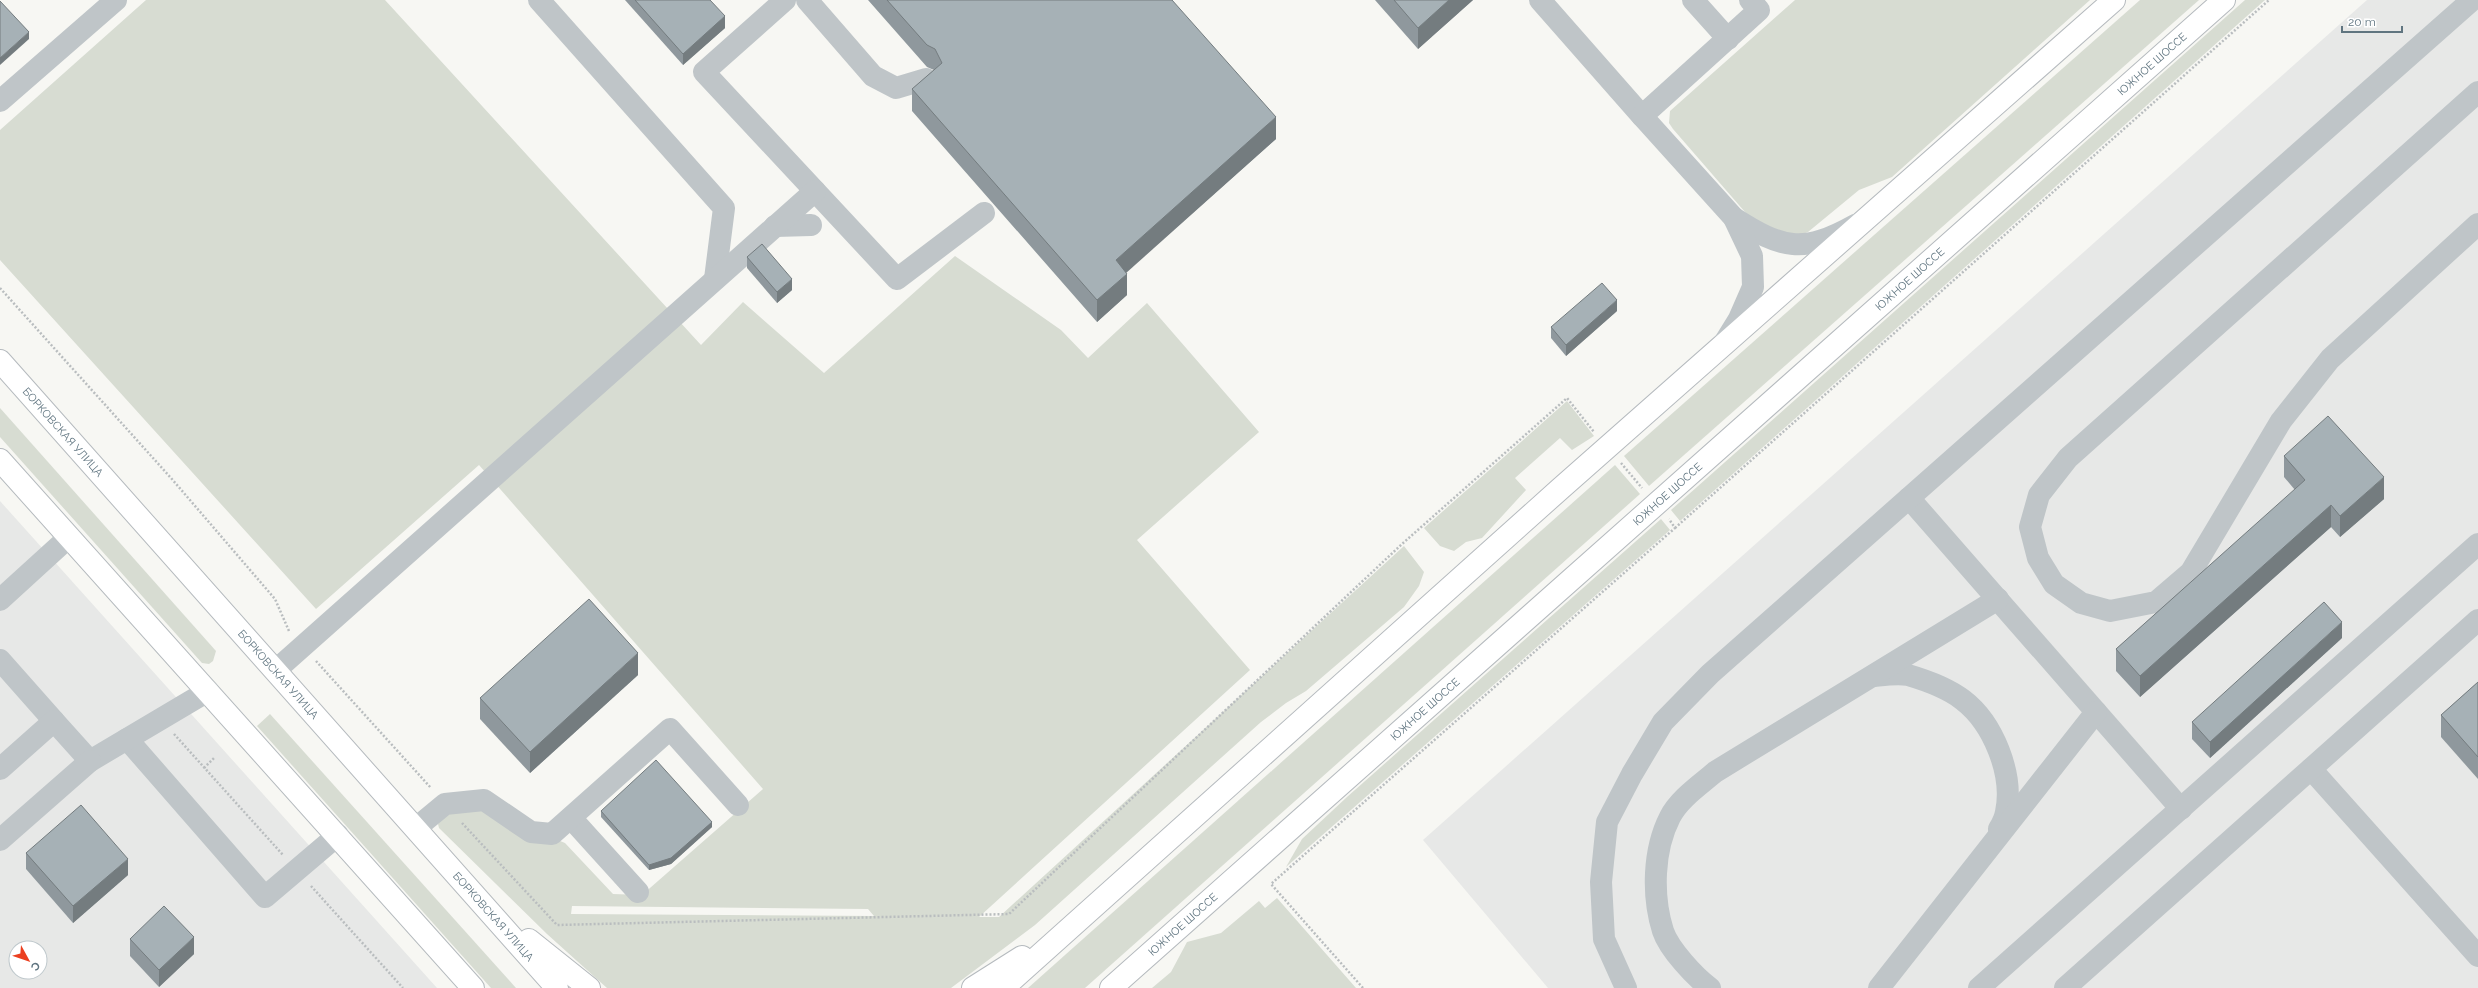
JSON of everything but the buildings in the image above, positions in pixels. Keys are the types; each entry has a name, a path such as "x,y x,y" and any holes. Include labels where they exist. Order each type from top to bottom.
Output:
{"main road":[{"path":"1003,988 1608,448 2114,0"},
{"name":"ЮЖНОЕ ШОССЕ","path":"1111,988 2224,0"},
{"name":"БОРКОВСКАЯ УЛИЦА","path":"0,361 557,988"},
{"path":"0,460 338,835 473,988"},
{"path":"973,988 1037,947 1117,886"},
{"path":"479,900 589,988"}],"street":[{"path":"539,0 724,208 715,279"},
{"path":"785,0 704,72 897,280 984,213"},
{"path":"807,0 873,76 896,88 926,80"},
{"path":"1540,0 1734,218 1763,236 1788,244 1813,244 1837,235 1875,213"},
{"path":"1693,0 1728,39"},
{"path":"1642,116 1759,10 1750,0"},
{"path":"1626,988 1604,939 1601,882 1607,822 1632,774 1663,722 1710,674 2472,0"},
{"path":"0,101 112,1"},
{"path":"2478,92 2068,458 2039,495 2030,527 2038,558 2054,584 2081,603 2110,611 2156,602 2191,572 2281,421 2330,359 2478,224"},
{"path":"276,670 815,191"},
{"path":"1719,350 1739,319 1753,286 1752,256 1734,218"},
{"path":"775,226 811,226"},
{"path":"1909,498 2181,809"},
{"path":"0,600 69,537"},
{"path":"1979,988 2478,544"},
{"path":"1710,988 1678,954 1664,933 1656,876 1661,843 1670,817 1691,792 1715,772 1998,599"},
{"path":"2065,988 2478,620"},
{"path":"0,660 90,761"},
{"path":"1873,676 1906,675 1935,686 1963,700 1982,722 1995,740 2002,761 2006,786 2006,812 1994,841"},
{"path":"0,840 90,761 208,691"},
{"path":"1879,988 2096,712"},
{"path":"0,768 54,721"},
{"path":"416,828 445,804 484,800 531,832 552,834 670,729 738,805"},
{"path":"127,739 265,897 338,835"},
{"path":"2311,769 2478,956"},
{"path":"571,818 638,892"}],"path":[{"path":"1363,988 1271,884 1675,528 2269,0"},
{"path":"0,288 171,478 275,599 287,629 445,804 557,925 1009,914 1402,544 1567,398 1675,528"},
{"path":"204,768 214,758"}],"shaded area":[{"path":"146,0 385,0 701,345 743,302 824,373 955,256 1061,330 1088,358 1147,303 1259,432 1137,540 1250,670 979,917 999,917 1404,546 1424,572 1419,586 1404,607 1306,691 1286,703 1261,722 1035,925 951,988 607,988 547,934 439,828 438,824 445,814 482,809 565,843 613,894 642,895 763,789 479,465 316,609 0,260 0,130","holes":["572,906 868,909 874,916 571,914"]},
{"path":"1795,0 2090,0 1892,177 1859,190 1808,232 1794,237 1758,227 1669,123 1670,111"},
{"path":"2140,0 2199,0 1649,486 1624,456"},
{"path":"2245,0 2265,0 1680,521 1671,510"},
{"path":"2367,0 2478,0 2478,988 1548,988 1423,840"},
{"path":"1567,401 1594,436 1572,450 1560,438 1515,478 1526,490 1482,538 1466,542 1454,551 1440,546 1424,528"},
{"path":"0,408 216,651 213,661 209,664 202,663 0,437"},
{"path":"1615,465 1640,494 1085,988 1028,988"},
{"path":"0,501 437,988 0,988"},
{"path":"1661,519 1670,530 1286,867 1302,839 1347,797"},
{"path":"270,714 516,988 491,988 257,726"},
{"path":"1277,898 1356,988 1152,988 1171,972 1187,942 1221,933 1259,901 1265,908"}]}
